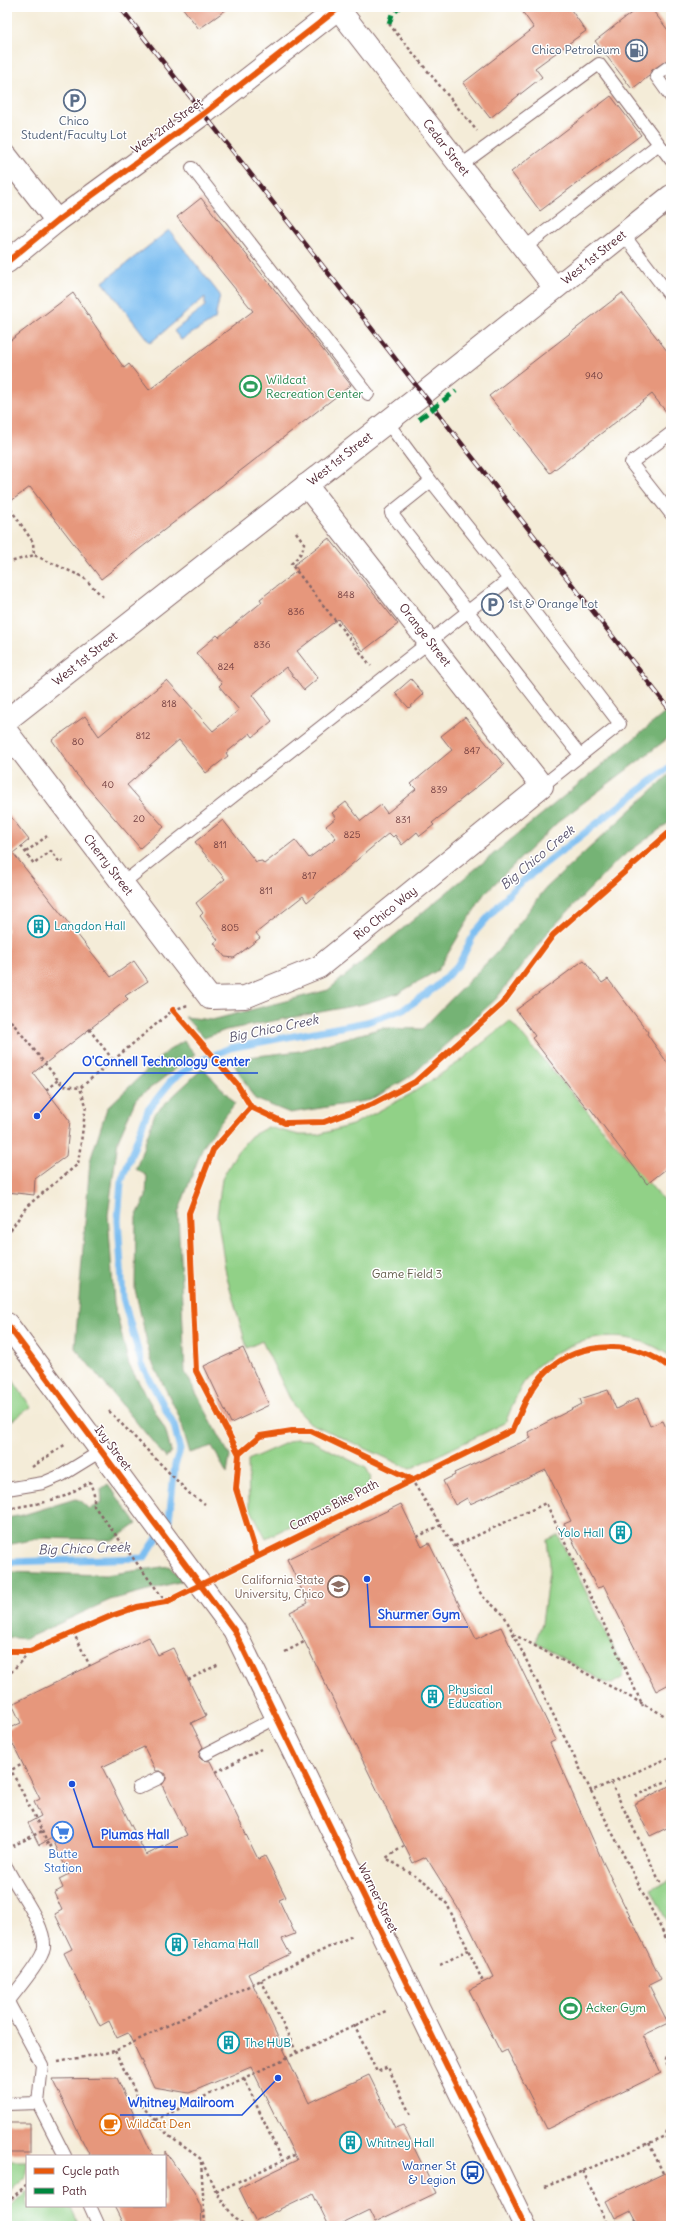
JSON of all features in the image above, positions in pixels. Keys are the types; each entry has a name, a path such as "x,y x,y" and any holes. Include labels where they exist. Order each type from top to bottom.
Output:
{"street":[{"name":"Cedar Street","path":"338,7 555,288"},
{"name":"West 2nd Street","path":"7,262 57,221 203,114 338,7"},
{"path":"7,157 57,221"},
{"name":"West 1st Street","path":"7,720 306,486 671,196"},
{"name":"Orange Street","path":"306,486 431,642 542,786"},
{"name":"Cherry Street","path":"7,732 210,998"},
{"name":"Rio Chico Way","path":"210,998 245,997 319,968 542,786"},
{"name":"Ivy Street","path":"7,1324 198,1579"},
{"name":"Warner Street","path":"198,1579 234,1630 526,2226"}],"lane":[{"path":"460,166 599,64 671,160"},
{"path":"671,65 656,76 671,97"},
{"path":"524,248 659,144"},
{"path":"192,168 368,394"},
{"path":"623,234 671,297"},
{"path":"387,422 431,481 509,579 620,724 542,786"},
{"path":"671,433 631,463 671,514"},
{"path":"431,481 391,513 580,755"},
{"path":"123,883 382,681 509,579"},
{"path":"7,1489 43,1483 62,1475 101,1451"},
{"path":"206,1754 277,1717"},
{"path":"138,1788 159,1778"},
{"path":"7,1868 43,1934 44,1950 28,1977 7,2001 42,2065 38,2103 64,2155"},
{"path":"7,2104 38,2103"},
{"path":"90,2207 99,2226"}],"path":[{"path":"389,24 477,131"},
{"path":"7,504 33,542 34,555"},
{"path":"296,532 304,543 304,547 301,555 291,564 382,681"},
{"path":"7,563 34,555 83,577 106,599"},
{"path":"26,852 47,836"},
{"path":"21,846 34,864 52,851 60,862 64,859"},
{"path":"7,1016 63,1086 80,1088 113,1060 176,1012 210,998"},
{"path":"89,1030 113,1060"},
{"path":"46,1090 58,1080"},
{"path":"7,1235 27,1206 78,1164 86,1105 80,1088"},
{"path":"109,1411 190,1494 205,1504"},
{"path":"26,1471 66,1444"},
{"path":"404,1476 411,1479 455,1546 482,1596 504,1615 671,1948"},
{"path":"404,1482 418,1476"},
{"path":"90,1482 94,1494 94,1506 161,1594 165,1602"},
{"path":"455,1546 546,1503 644,1706"},
{"path":"417,1537 441,1525"},
{"path":"74,1632 90,1666"},
{"path":"513,1634 644,1706 671,1719"},
{"path":"285,1652 304,1642"},
{"path":"7,1677 30,1652 37,1648"},
{"path":"22,1651 30,1652"},
{"path":"188,1680 219,1664"},
{"path":"216,1772 261,1749"},
{"path":"591,1791 671,1757"},
{"path":"7,1772 23,1764"},
{"path":"11,1770 49,1847 55,1844"},
{"path":"635,1796 671,1779"},
{"path":"611,1783 661,1884"},
{"path":"7,1849 42,1832"},
{"path":"404,1846 386,1858 425,1882 447,1904 483,1982"},
{"path":"42,2065 115,2051 352,1936"},
{"path":"440,1965 468,1950"},
{"path":"670,1986 671,1975"},
{"path":"261,1980 297,2052"},
{"path":"155,2120 388,2010"},
{"path":"354,2025 377,2072 388,2067 411,2116"},
{"path":"670,2045 666,2059 671,2081"},
{"path":"115,2051 142,2106 169,2136 201,2159 216,2192 235,2220 245,2226"},
{"path":"244,2078 282,2161"},
{"path":"671,2107 666,2136 671,2142"},
{"path":"545,2187 666,2136"},
{"path":"649,2143 663,2173"},
{"path":"216,2192 294,2155"},
{"path":"201,2159 205,2226"},
{"path":"583,2171 608,2226"},
{"path":"7,2203 26,2185"},
{"path":"624,2226 636,2220"}],"green space":[{"path":"665,713 671,721 671,736 558,822 484,894 438,970 399,993 363,1004 226,1030 204,1038 185,1017 212,1020 328,990"},
{"path":"671,773 671,821 618,860 549,931 496,999 411,1076 371,1100 290,1113 255,1099 231,1059 300,1051 382,1028 422,1029 498,951 546,888"},
{"name":"Game Field 3","path":"510,1021 665,1202 671,1198 671,1357 655,1347 638,1340 619,1338 601,1338 583,1341 565,1348 549,1357 529,1375 517,1394 505,1423 410,1469 310,1423 293,1405 262,1341 247,1348 226,1274 217,1215 222,1179 237,1152 251,1136 268,1127 299,1135 317,1135 352,1125 409,1095 459,1062"},
{"path":"184,1041 195,1054 136,1099 118,1140 108,1215 114,1303 129,1365 165,1429 171,1451 166,1458 75,1348 90,1161 107,1108 166,1052"},
{"path":"203,1068 235,1103 203,1146 178,1213 185,1372 230,1456 227,1474 212,1446 190,1453 179,1416 151,1360 135,1289 136,1217 146,1197 147,1176 136,1169 155,1113"},
{"path":"8,1373 31,1407 7,1424 7,1374"},
{"path":"295,1439 310,1440 366,1468 371,1477 369,1487 266,1538 249,1506 248,1460"},
{"path":"108,1484 137,1524 114,1540 42,1538 7,1545 7,1518 23,1515 75,1499 79,1500 89,1509 102,1503 101,1489"},
{"path":"558,1535 624,1669 623,1677 612,1684 606,1683 535,1642 542,1623 550,1564 547,1540"},
{"path":"169,1566 182,1581 110,1600 25,1639 7,1637 7,1572 105,1575"},
{"path":"671,1879 671,1930 651,1889"},
{"path":"7,2161 26,2161 26,2177 7,2194"},
{"path":"26,2192 26,2207 71,2207 80,2226 7,2226 7,2211"}],"water":[{"path":"169,230 220,295 215,319 181,340 174,331 205,306 205,297 150,343 103,282"}],"building":[{"path":"182,7 230,7 199,29"},
{"path":"519,7 569,7 586,31 535,68 542,77 490,118 463,83 534,28"},
{"name":"Chico Petroleum","path":"639,7 650,7 671,34 671,58 652,70 649,76 632,89 595,41"},
{"path":"611,96 641,135 540,211 511,172"},
{"name":"Wildcat Recreation Center","path":"201,198 351,385 101,579 30,487 7,504 7,343 73,293 124,368 129,364 149,390 253,311 177,217"},
{"path":"622,293 671,356 671,418 652,394 550,473 489,396"},
{"path":"329,538 398,624 363,651 338,619 297,651 318,678 304,690 286,667 252,695 272,721 253,737 250,733 226,753 228,756 206,773 179,740 127,785 164,827 140,848 76,774 52,740 85,716 99,736 167,680 213,731 239,710 219,686 222,683 196,653 217,635 219,637 262,602 260,599 298,570 294,565"},
{"path":"411,679 424,694 409,708 395,693"},
{"path":"465,717 504,765 432,823 434,825 420,836 417,832 402,845 395,835 393,837 389,833 307,902 303,896 256,933 260,938 234,958 225,957 214,943 218,940 200,916 203,913 196,903 225,879 195,842 223,820 256,862 262,861 264,864 295,840 309,858 336,838 326,826 336,818 332,813 346,802 361,821 381,805 387,813 416,789 411,784 452,750 441,736"},
{"name":"Langdon Hall","path":"7,812 29,840 13,853 111,977 134,961 148,981 125,996 128,999 33,1073 70,1121 66,1156 35,1179 34,1195 7,1192"},
{"path":"584,960 602,983 608,979 648,1032 647,1034 671,1068 671,1165 647,1184 589,1107 587,1108 572,1090 532,1038 535,1036 516,1010"},
{"path":"243,1348 269,1405 231,1423 204,1366"},
{"name":"Yolo Hall","path":"608,1390 616,1409 638,1398 650,1426 663,1421 671,1438 671,1683 656,1691 604,1586 597,1588 564,1524 571,1521 546,1470 470,1504 467,1498 455,1505 443,1481 455,1475 454,1473 531,1438 528,1432 582,1404 580,1399"},
{"path":"401,1504 422,1547 429,1543 476,1639 501,1627 556,1740 550,1743 602,1860 661,1979 649,1985 668,2023 643,2035 661,2073 547,2129 507,2050 501,2053 469,1990 494,1977 469,1926 426,1857 413,1863 290,1612 308,1603 287,1559"},
{"path":"149,1637 158,1655 173,1648 206,1716 191,1723 203,1747 200,1750 199,1757 202,1760 210,1761 258,1859 265,1856 286,1897 279,1900 295,1934 282,1939 290,1954 248,1974 309,2103 369,2075 395,2128 403,2125 436,2193 375,2222 369,2210 336,2226 329,2226 313,2193 255,2221 239,2188 297,2160 251,2067 189,2093 154,2087 128,2033 117,2038 109,2021 100,2026 64,1953 72,1949 55,1914 62,1910 54,1893 63,1888 59,1879 69,1874 52,1838 39,1845 28,1823 41,1816 34,1802 40,1799 7,1732 7,1729 21,1723 12,1704","holes":["144,1747 156,1771 166,1774 166,1779 162,1785 187,1835 146,1855 102,1767"]},
{"path":"671,1785 671,1826 650,1836 634,1804"},
{"path":"117,2078 153,2155 90,2155 52,2079"},
{"path":"7,2123 30,2123 30,2153 7,2153"},
{"path":"165,2151 194,2192 201,2207 202,2226 124,2226 114,2207 166,2207"},
{"path":"671,2170 671,2226 639,2226 631,2211 615,2219 606,2201"}],"waterway":[{"name":"Big Chico Creek","path":"7,1562 144,1558 169,1520 175,1465 180,1450 174,1425 142,1365 123,1298 118,1220 121,1182 148,1110 172,1080 196,1063 230,1048 367,1022 404,1009 436,987 459,964 475,932 516,886 671,766"}],"railway":[{"path":"120,7 671,711"}],"marked path":[{"path":"389,24 392,14 400,7"},
{"path":"419,419 456,391"}],"cycle path":[{"path":"7,262 57,221 203,114 340,7"},
{"path":"251,1107 285,1123 324,1122 373,1104 415,1082 502,1004 553,935 671,831"},
{"path":"173,1010 237,1084 251,1107 213,1150 189,1213 196,1371 239,1454"},
{"path":"7,1324 234,1630 525,2226"},
{"name":"Campus Bike Path","path":"7,1651 30,1651 111,1616 137,1607 166,1602 513,1430 527,1398 541,1377 560,1361 576,1353 609,1347 626,1348 642,1352 657,1359 671,1369"},
{"path":"257,1556 236,1489 239,1454 260,1436 292,1431 311,1431 411,1479"}],"place":[{"name":"Chico Petroleum","path":"636,50"},
{"name":"Chico Student/Faculty Lot","path":"74,100"},
{"name":"Wildcat Recreation Center","path":"250,387"},
{"name":"1st & Orange Lot","path":"493,604"},
{"name":"Langdon Hall","path":"39,926"},
{"name":"O'Connell Technology Center","path":"37,1116"},
{"name":"Yolo Hall","path":"620,1533"},
{"name":"Shurmer Gym","path":"367,1579"},
{"name":"California State University, Chico","path":"339,1587"},
{"name":"Physical Education","path":"433,1697"},
{"name":"Plumas Hall","path":"72,1784"},
{"name":"Butte Station","path":"63,1833"},
{"name":"Tehama Hall","path":"177,1944"},
{"name":"Acker Gym","path":"570,2008"},
{"name":"The HUB","path":"228,2043"},
{"name":"Whitney Mailroom","path":"278,2078"},
{"name":"Wildcat Den","path":"110,2124"},
{"name":"Whitney Hall","path":"350,2143"},
{"name":"Warner St & Legion","path":"472,2173"}]}
